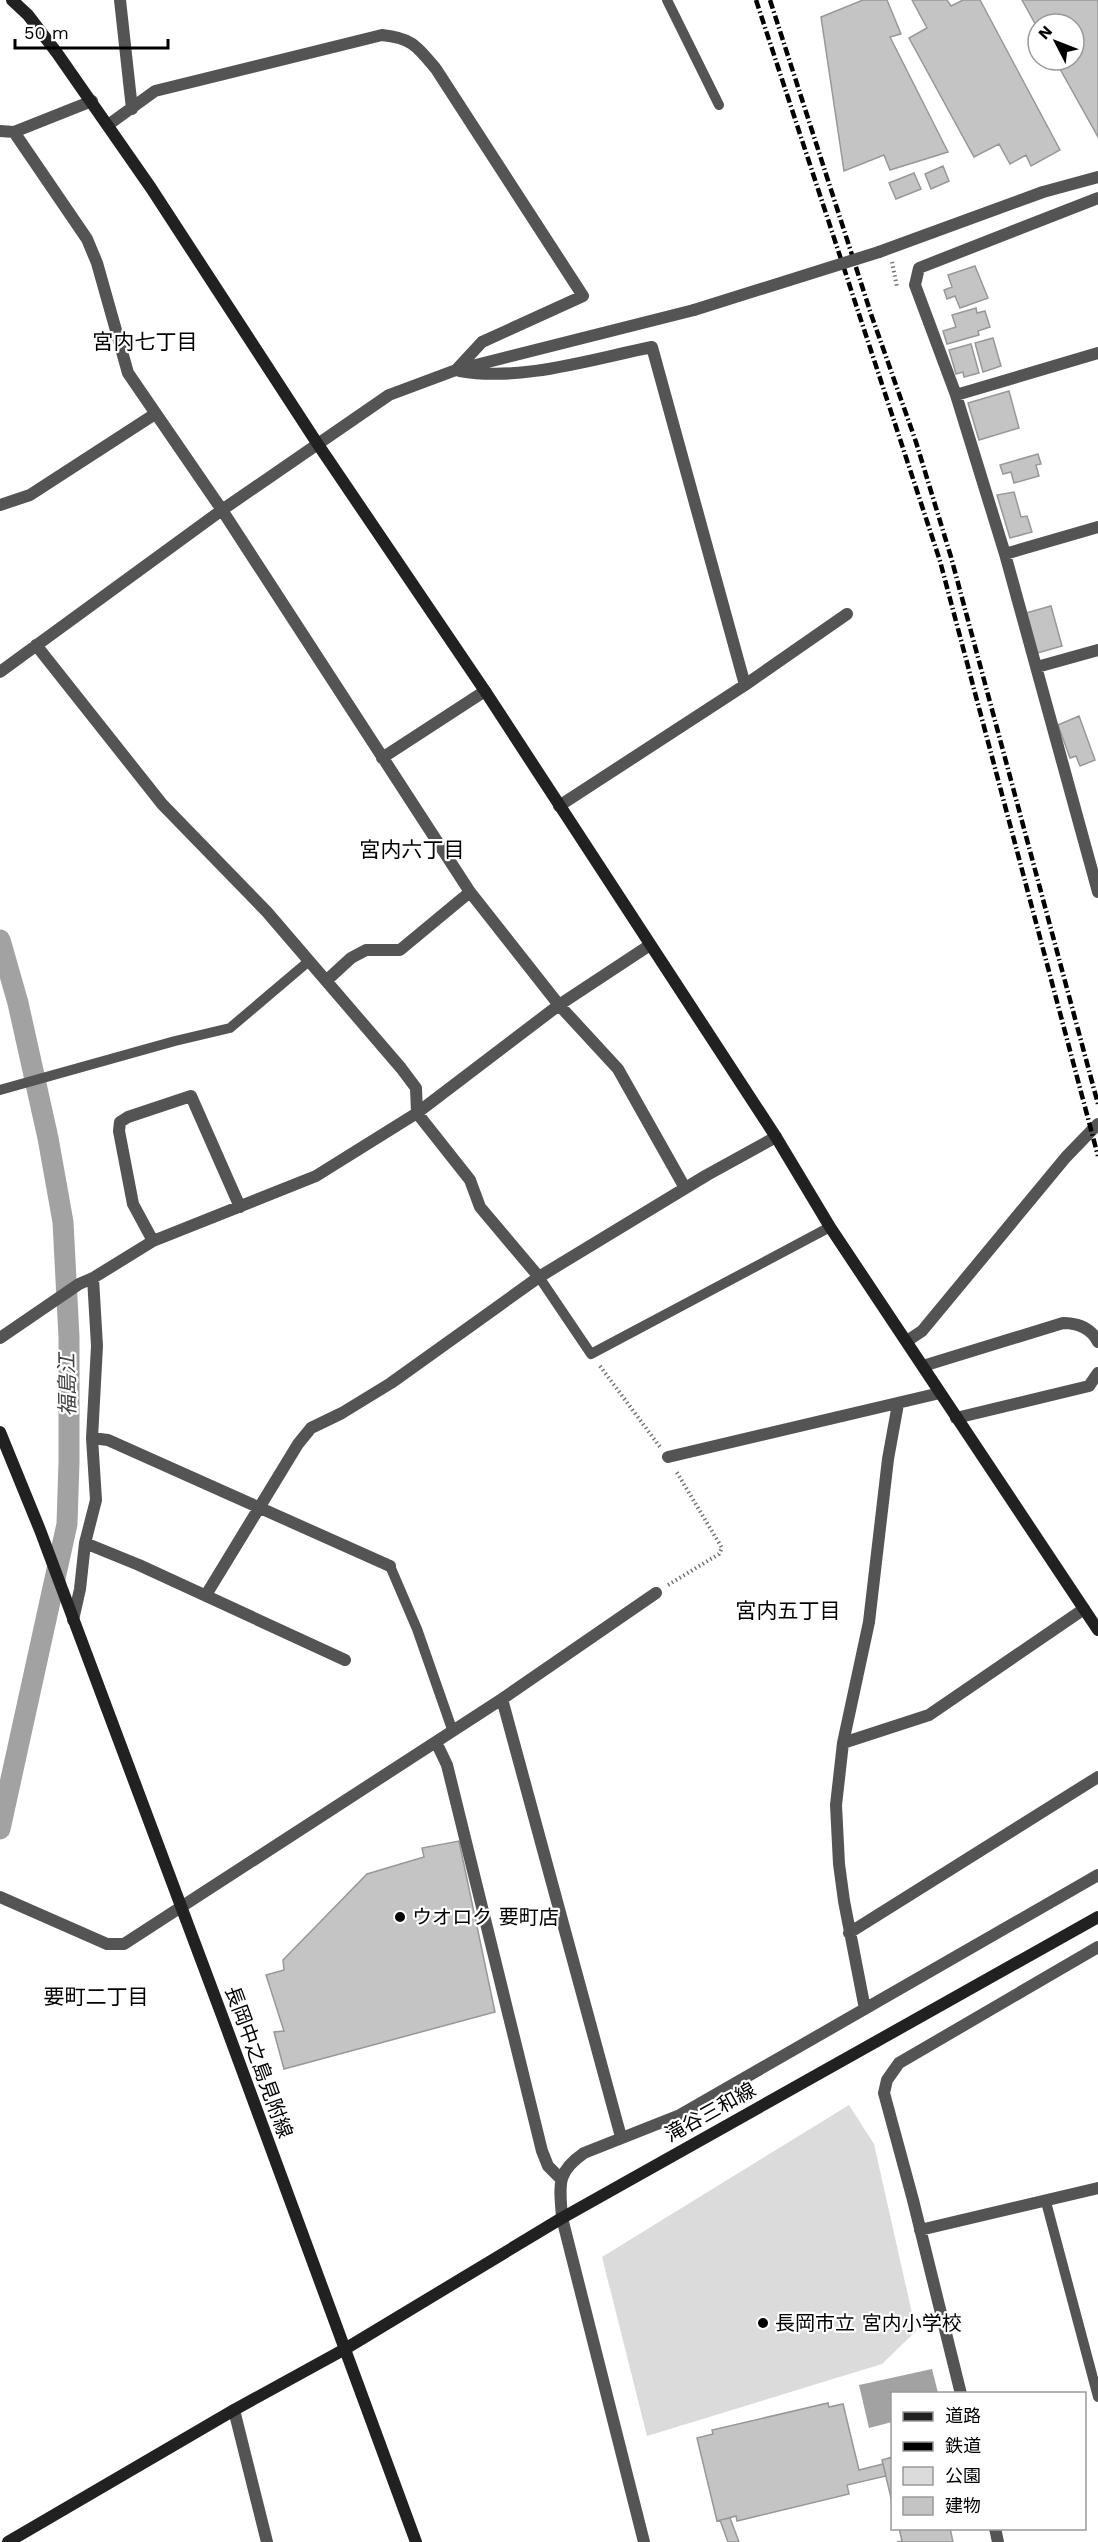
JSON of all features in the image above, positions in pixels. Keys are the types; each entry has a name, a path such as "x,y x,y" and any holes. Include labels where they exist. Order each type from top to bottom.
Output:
{"street":[{"path":"12,0 28,15 92,101 187,242 317,443 485,691 776,1137 830,1227 1098,1630"},
{"path":"120,0 132,109"},
{"path":"108,125 155,92 170,87 381,35 400,37 416,44 436,69 583,296 482,342 456,370"},
{"path":"0,131 14,132 92,101"},
{"path":"14,132 87,238 97,263 128,373 222,510 470,892 559,1005 618,1070 686,1188"},
{"path":"0,672 222,510 389,395 456,370 694,310 884,251 1043,192 1098,177"},
{"path":"1097,884 1005,554 956,395 915,285 919,268 1098,198"},
{"path":"456,370 485,375 516,374 652,347 745,685"},
{"path":"956,395 1098,353"},
{"path":"0,505 30,495 155,414"},
{"path":"1005,554 1098,527"},
{"path":"559,806 745,685 847,614"},
{"path":"36,645 162,804 267,912 416,1088 417,1113 470,1180 480,1207 539,1277"},
{"path":"1037,667 1098,650"},
{"path":"382,758 485,691"},
{"path":"326,981 351,958 366,950 400,950 470,892"},
{"path":"0,1338 79,1284 93,1278 153,1241 316,1176 417,1113 559,1005 650,945"},
{"path":"153,1241 133,1204 119,1131 120,1122 128,1117 191,1096 240,1207"},
{"path":"907,1341 922,1331 1066,1157 1098,1124"},
{"path":"206,1595 304,1435 311,1428 342,1413 391,1383 539,1277 686,1188 776,1137"},
{"path":"73,1620 96,1500 92,1438 97,1346 93,1278"},
{"path":"923,1366 1063,1323 1073,1323 1085,1328 1098,1342"},
{"path":"956,1418 1089,1386 1098,1373"},
{"path":"668,1457 940,1393"},
{"path":"865,2009 849,1933 839,1864 836,1805 843,1743 869,1622 888,1459 898,1404"},
{"name":"長岡中之島見附線","path":"0,1432 40,1530 416,2542"},
{"path":"92,1438 108,1440 390,1566"},
{"path":"86,1543 206,1595 345,1660"},
{"path":"1,1898 107,1944 124,1944 436,1742 452,1729 502,1699 656,1593"},
{"path":"843,1743 929,1715 1084,1609"},
{"path":"502,1699 621,2137"},
{"path":"436,1742 447,1765 542,2151 548,2166 560,2178"},
{"path":"849,1933 1098,1777"},
{"path":"644,2542 562,2218 560,2178 571,2162 584,2153 680,2115 1098,1875"},
{"name":"滝谷三和線","path":"8,2542 234,2410 345,2349 562,2218 1098,1917"},
{"path":"960,2392 884,2093 887,2080 899,2063 1098,1947"},
{"path":"920,2230 1098,2188"},
{"path":"234,2410 267,2542"}],"lane":[{"path":"667,0 719,105"},
{"path":"0,1090 230,1028 309,961"},
{"path":"539,1277 591,1354 830,1227"},
{"path":"390,1566 417,1629 452,1729"},
{"path":"1046,2202 1098,2397"}],"path":[{"path":"884,251 897,287"},
{"path":"591,1354 668,1457 722,1548 719,1554 656,1593"}],"green space":[{"path":"849,2105 874,2144 916,2331 882,2364 647,2436 602,2257"}],"shaded area":[{"path":"932,2369 938,2392 891,2392 891,2422 869,2428 859,2385"}],"building":[{"path":"863,0 887,0 901,34 890,37 948,152 890,170 884,155 844,171 821,17"},
{"path":"912,0 947,0 951,6 963,0 980,0 1060,150 1031,166 1026,155 1010,164 999,144 974,157 909,38 927,28"},
{"path":"1022,0 1098,0 1098,137 1062,72 1086,72 1086,12 1029,12"},
{"path":"943,166 949,181 931,189 925,174"},
{"path":"914,173 921,189 896,199 889,183"},
{"path":"975,266 988,298 960,308 955,296 947,299 944,290 952,287 948,275"},
{"path":"976,308 977,313 985,311 990,327 978,331 979,335 947,344 943,331 956,327 952,315"},
{"path":"993,338 1001,366 983,372 975,343"},
{"path":"971,344 979,373 964,377 963,372 956,374 949,350"},
{"path":"1009,391 1019,428 979,440 968,403"},
{"path":"1038,454 1041,464 1036,465 1039,476 1014,483 1011,472 1003,474 1000,465"},
{"path":"1014,492 1021,517 1027,516 1032,532 1010,538 997,495"},
{"path":"1051,606 1062,646 1037,653 1026,613"},
{"path":"1079,716 1095,760 1080,766 1076,756 1070,758 1058,725"},
{"name":"ウオロク 要町店","path":"459,1841 495,2012 284,2069 274,2032 284,2031 266,1975 284,1970 283,1960 367,1874 424,1857 422,1848"},
{"path":"828,2403 829,2407 843,2404 859,2470 883,2464 886,2476 847,2485 849,2494 737,2521 736,2516 717,2521 697,2438 713,2434 712,2430"},
{"path":"891,2457 891,2498 882,2460"},
{"path":"730,2518 739,2542 728,2542 720,2520"},
{"path":"899,2530 950,2530 953,2542 897,2542 902,2541"}],"waterway":[{"name":"福島江","path":"0,940 18,1003 48,1138 63,1222 69,1337 67,1524 0,1829"}],"railway":[{"path":"756,0 940,561 1098,1156"},
{"path":"770,0 871,314 916,442 951,557 1098,1104"}],"place":[{"name":"ウオロク 要町店","path":"400,1917"},
{"name":"長岡市立 宮内小学校","path":"763,2323"}],"district":[{"name":"宮内七丁目","path":"145,341"},
{"name":"宮内六丁目","path":"412,849"},
{"name":"宮内五丁目","path":"788,1610"},
{"name":"要町二丁目","path":"96,1996"}]}
